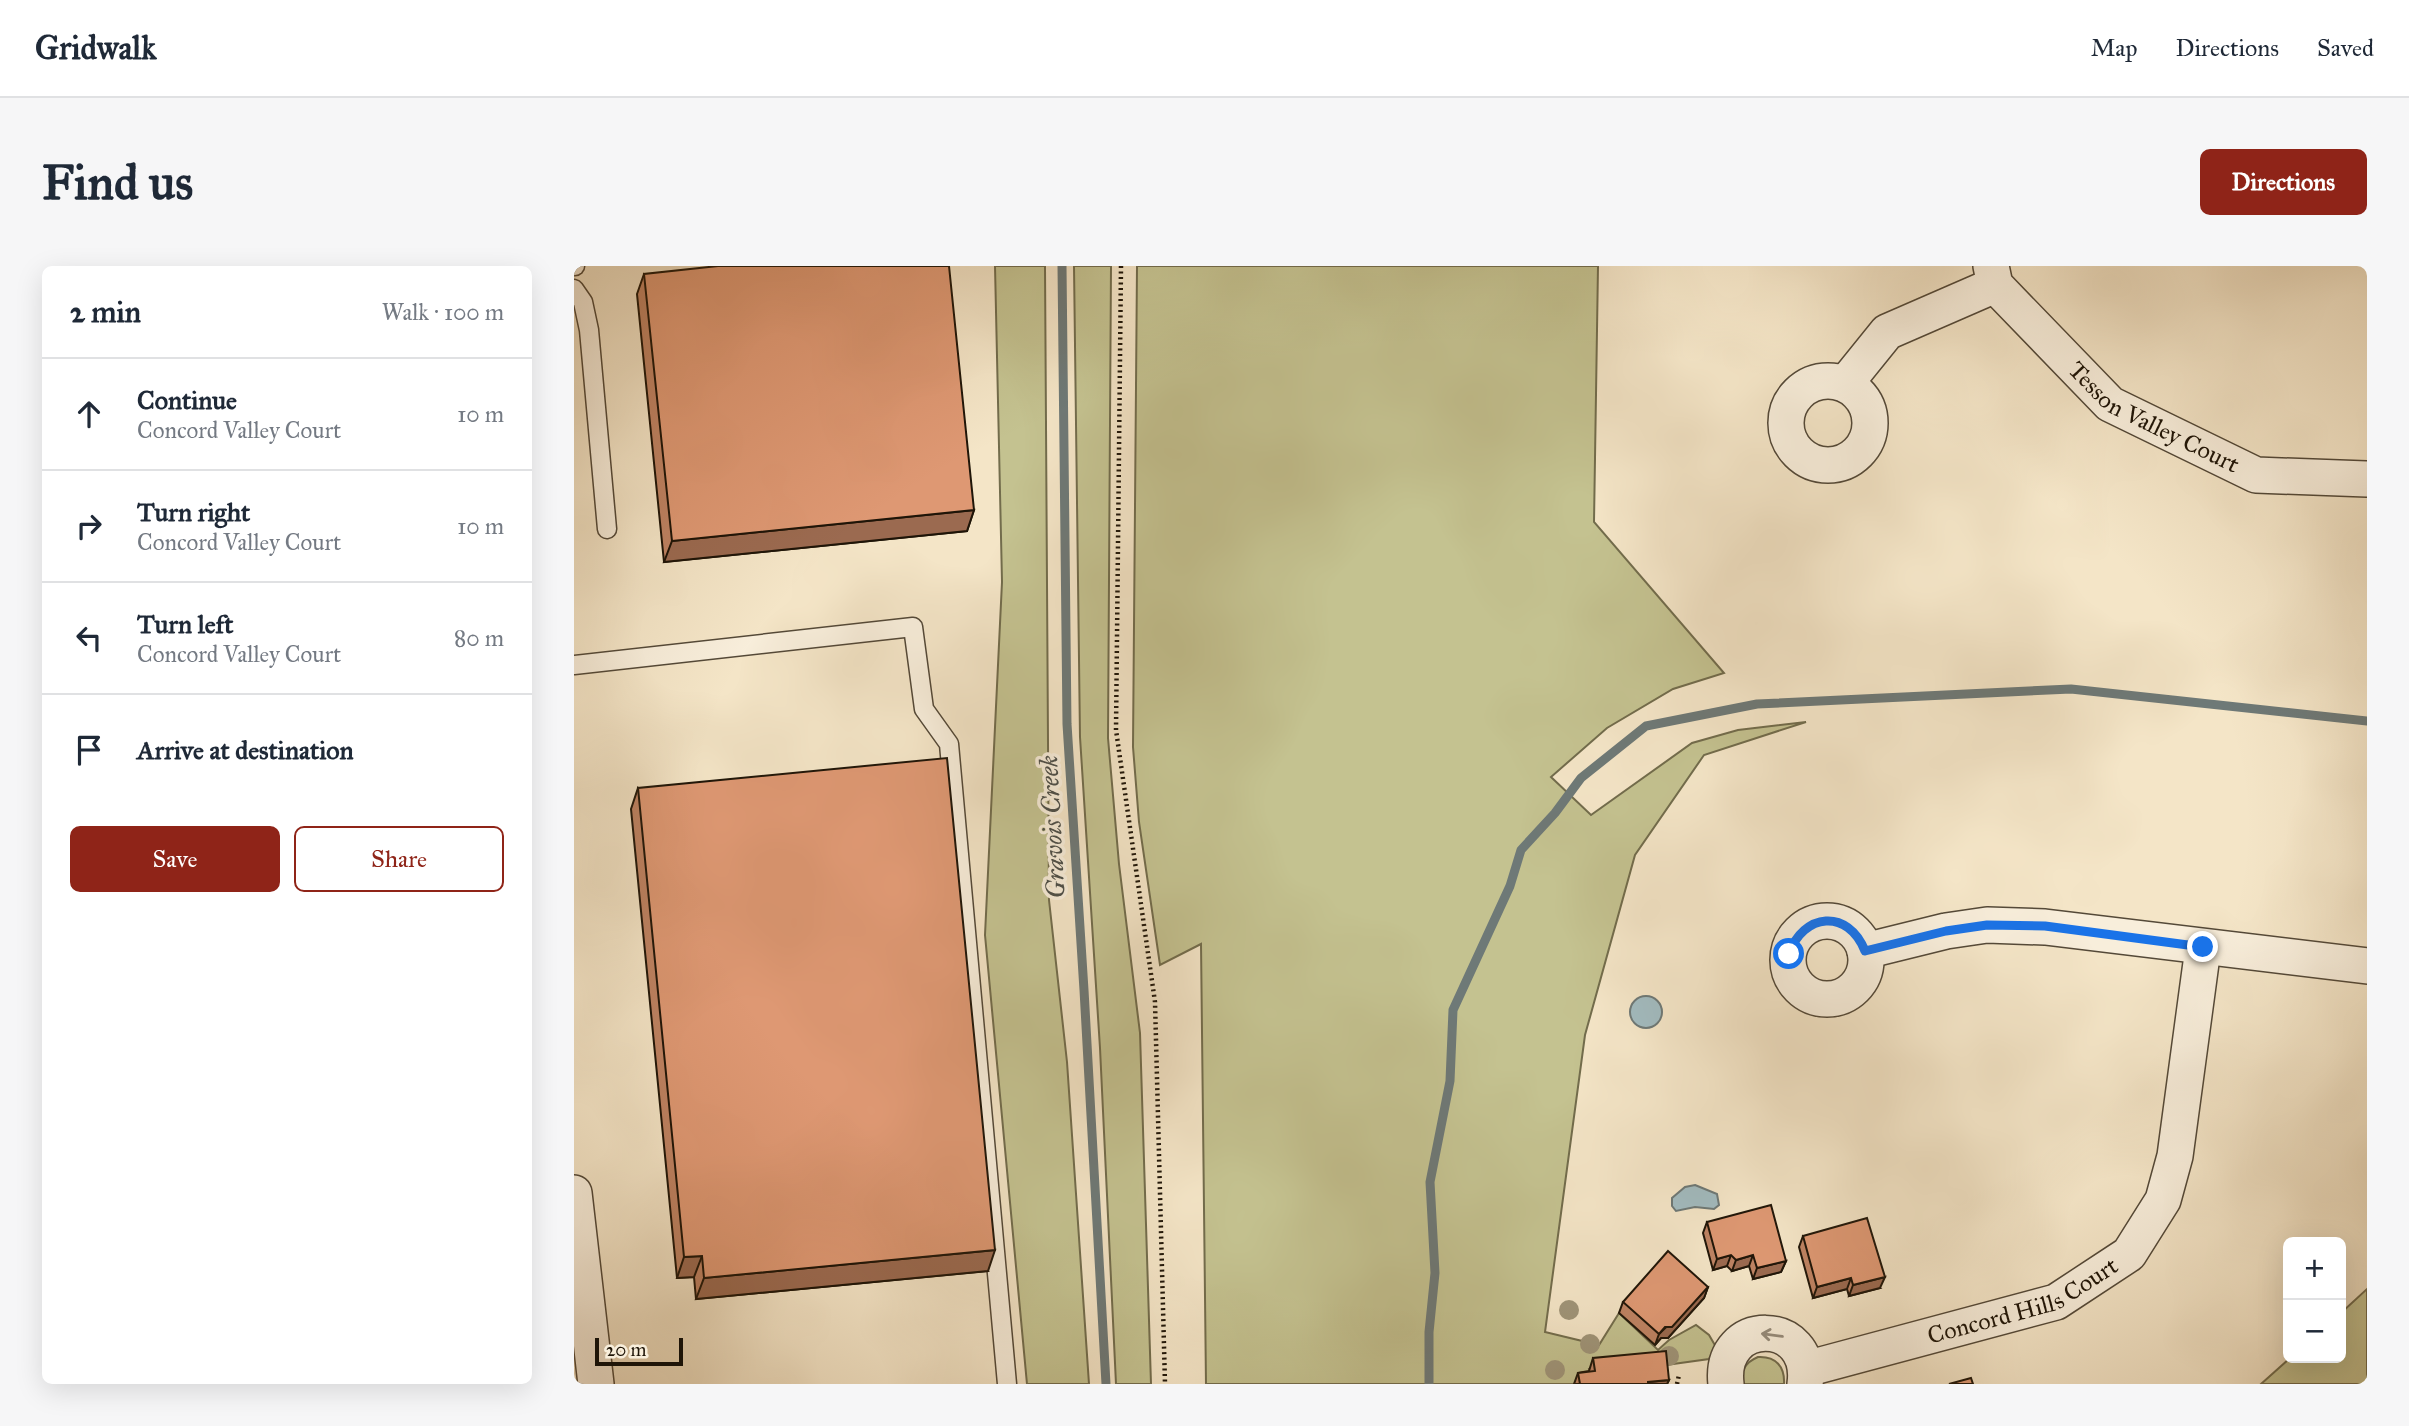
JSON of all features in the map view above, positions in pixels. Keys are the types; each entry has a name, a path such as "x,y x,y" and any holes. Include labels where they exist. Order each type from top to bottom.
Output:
{"street":[{"path":"1845,384 1887,332 1993,275"},
{"name":"Tesson Valley Court","path":"1993,275 2110,404 2256,475 2367,479"},
{"path":"1865,951 1946,931 1987,925 2045,926 2367,966"},
{"name":"Concord Hills Court","path":"1726,1384 1728,1359 1735,1347 1745,1338 1771,1333 1784,1337 1795,1345 1803,1356 1806,1377 2056,1302 2129,1254 2162,1200 2175,1156 2203,947"},
{"path":"574,1193 581,1331 596,1384"}],"lane":[{"path":"574,289 583,302 590,330 607,529"},
{"path":"574,665 914,627 924,709 949,744 1007,1384"}],"path":[{"path":"1121,266 1116,730 1155,1002 1166,1384"},
{"path":"1677,1384 1679,1375"}],"shaded area":[{"path":"995,266 1045,266 1049,900 1067,1062 1089,1384 1027,1384 985,935 1002,582"},
{"path":"1074,266 1111,266 1108,738 1119,864 1140,1033 1151,1384 1116,1384 1100,1048 1080,737"},
{"path":"1137,266 1598,266 1594,522 1724,673 1673,689 1607,728 1551,777 1591,815 1692,743 1738,730 1806,722 1704,755 1635,855 1585,1035 1545,1332 1599,1345 1619,1313 1658,1350 1669,1340 1696,1325 1709,1335 1716,1347 1709,1359 1666,1365 1589,1369 1591,1382 1574,1384 1206,1384 1201,944 1160,965 1139,822 1133,747"},
{"path":"2367,1289 2367,1384 2261,1384 2284,1363 2346,1363 2346,1308"},
{"path":"1758,1357 1770,1358 1778,1364 1783,1372 1784,1384 1741,1384 1745,1368"}],"water":[{"path":"1646,996 1657,1001 1662,1012 1657,1023 1646,1028 1635,1023 1630,1012 1635,1001"},
{"path":"1695,1185 1717,1194 1719,1205 1714,1209 1695,1207 1676,1211 1672,1206 1672,1198 1685,1187"}],"building":[{"path":"718,266 949,266 974,510 672,541 644,274"},
{"path":"947,758 995,1250 704,1278 702,1256 684,1257 638,788"},
{"path":"1771,1205 1786,1261 1757,1268 1753,1255 1736,1260 1731,1255 1717,1259 1707,1222"},
{"path":"1867,1218 1885,1277 1853,1285 1851,1278 1817,1287 1803,1236"},
{"path":"1668,1251 1708,1287 1672,1327 1665,1327 1659,1334 1623,1302"},
{"path":"1666,1351 1669,1380 1648,1384 1580,1384 1578,1373 1595,1371 1593,1358"},
{"path":"1971,1378 1973,1384 1949,1384"}],"waterway":[{"name":"Gravois Creek","path":"1062,266 1067,724 1106,1384"},
{"path":"1429,1384 1429,1332 1435,1273 1430,1182 1450,1081 1453,1010 1510,886 1521,850 1555,813 1581,778 1646,726 1757,704 2071,689 2367,721"}],"route":[{"path":"1789,954 1801,931 1826,921 1851,929 1860,939 1865,951 1946,931 1987,925 2045,926 2203,947"}]}
